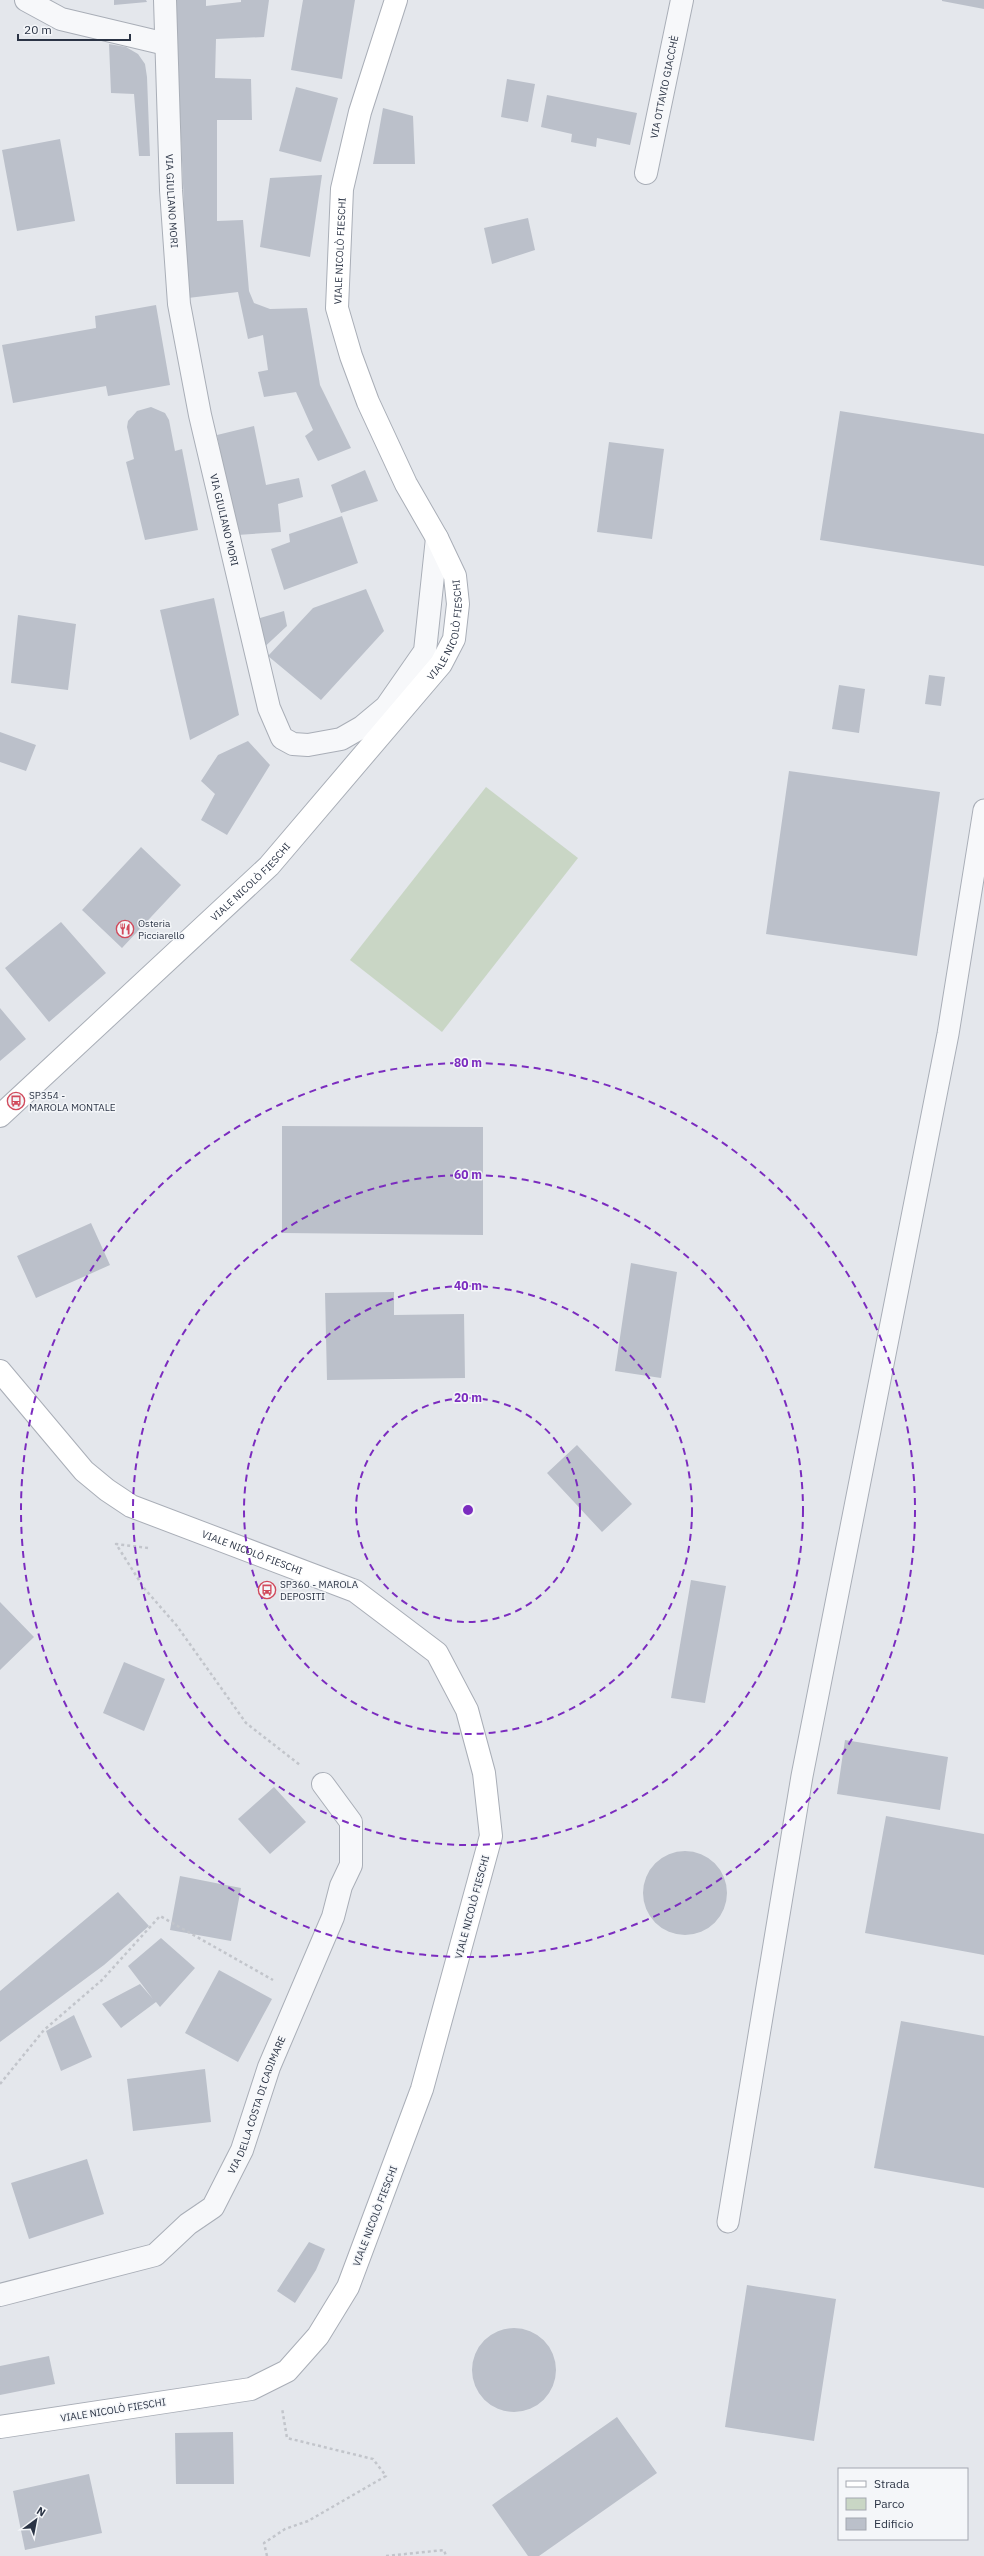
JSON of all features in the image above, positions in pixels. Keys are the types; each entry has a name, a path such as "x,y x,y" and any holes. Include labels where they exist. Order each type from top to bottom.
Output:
{"main road":[{"name":"VIALE NICOLÒ FIESCHI","path":"0,1116 269,866 441,664 454,639 458,604 455,576 437,538 406,484 368,402 351,356 337,308 342,189 360,112 396,0"},
{"name":"VIALE NICOLÒ FIESCHI","path":"0,1371 84,1470 107,1490 131,1506 355,1591 437,1653 467,1710 484,1773 491,1836 422,2089 348,2287 318,2336 287,2371 251,2389 0,2427"}],"street":[{"path":"26,0 61,19 166,44"},
{"name":"VIA GIULIANO MORI","path":"165,0 171,190 179,304 200,414 269,708 282,738 292,744 308,745 341,739 362,727 386,706 425,651 437,538"},
{"name":"VIA OTTAVIO GIACCHÈ","path":"646,173 682,0"},
{"name":"VIA DELLA COSTA DI CADIMARE","path":"0,2295 156,2255 188,2224 213,2207 242,2150 269,2067 333,1917 341,1886 351,1865 351,1822 323,1784"}],"lane":[{"path":"728,2222 802,1776 948,1034 984,810"}],"path":[{"path":"155,1549 116,1544 144,1588 186,1639 246,1723 323,1784"},
{"path":"0,2084 44,2030 102,1980 160,1916 274,1981 278,1974"},
{"path":"267,2556 264,2543 285,2529 308,2521 386,2476 373,2458 287,2438"},
{"path":"386,2556 444,2550 446,2556"}],"green space":[{"path":"486,787 578,858 442,1032 350,960"}],"building":[{"path":"114,0 146,0 147,2 114,5"},
{"path":"175,0 206,0 206,6 241,2 241,0 269,0 264,37 216,39 215,78 251,79 252,120 217,120 217,221 243,220 249,291 254,303 270,309 307,308 320,385 351,448 318,461 305,436 313,430 296,392 264,397 258,372 268,370 263,335 248,339 238,292 188,298"},
{"path":"303,0 355,0 342,79 291,70"},
{"path":"984,0 984,9 942,1"},
{"path":"109,44 126,47 138,54 145,64 147,77 150,156 139,156 134,94 111,93"},
{"path":"507,79 535,84 528,122 501,117"},
{"path":"296,87 338,98 321,162 279,151"},
{"path":"547,95 637,113 630,145 597,138 596,147 571,142 572,134 541,127"},
{"path":"383,108 413,116 415,164 373,164"},
{"path":"60,139 75,221 17,231 2,150"},
{"path":"322,175 310,257 260,247 270,178"},
{"path":"528,218 535,250 492,264 484,228"},
{"path":"156,305 170,385 108,396 106,386 13,403 2,345 96,328 95,316"},
{"path":"151,407 165,413 169,420 175,451 182,449 198,530 145,540 126,462 134,459 127,427 128,421 137,411"},
{"path":"840,411 984,434 984,566 820,540"},
{"path":"254,426 266,485 299,478 303,497 278,504 281,532 237,535 217,435"},
{"path":"609,442 664,449 652,539 597,532"},
{"path":"365,470 378,501 341,513 331,485"},
{"path":"342,516 358,563 284,590 271,549 290,542 289,534"},
{"path":"366,589 384,631 321,700 268,656 313,608"},
{"path":"214,598 239,715 190,740 160,610"},
{"path":"284,611 287,626 258,653 253,620"},
{"path":"18,615 76,624 68,690 11,683"},
{"path":"929,675 945,677 941,706 925,704"},
{"path":"839,685 865,689 859,733 832,729"},
{"path":"0,732 36,745 26,771 0,762"},
{"path":"248,741 270,765 227,835 201,820 215,794 201,781 218,755"},
{"path":"789,771 940,792 917,956 766,934"},
{"path":"141,847 181,885 122,948 82,910"},
{"path":"61,922 106,973 49,1022 5,968"},
{"path":"0,1008 26,1039 0,1061"},
{"path":"282,1126 483,1127 483,1235 282,1233"},
{"path":"91,1223 110,1265 36,1298 17,1256"},
{"path":"631,1263 677,1272 661,1378 615,1371"},
{"path":"394,1292 394,1315 464,1314 465,1378 327,1380 325,1293"},
{"path":"577,1445 632,1504 602,1532 547,1473"},
{"path":"691,1580 726,1586 705,1703 671,1698"},
{"path":"0,1602 34,1637 0,1670"},
{"path":"124,1662 165,1679 144,1731 103,1713"},
{"path":"845,1740 948,1757 940,1810 837,1794"},
{"path":"274,1787 306,1822 270,1854 238,1819"},
{"path":"886,1816 984,1834 984,1955 865,1933"},
{"path":"685,1851 701,1854 715,1863 724,1877 727,1893 724,1909 715,1923 701,1932 685,1935 669,1932 655,1923 646,1909 643,1893 646,1877 655,1863 669,1854"},
{"path":"180,1876 241,1888 231,1941 170,1930"},
{"path":"118,1892 149,1926 104,1965 0,2042 0,1991"},
{"path":"161,1938 195,1968 160,2007 156,2002 121,2028 102,2004 140,1984 153,1999 128,1966"},
{"path":"219,1970 272,1999 238,2062 185,2033"},
{"path":"74,2015 92,2057 61,2071 46,2031"},
{"path":"901,2021 984,2036 984,2188 874,2168"},
{"path":"205,2069 211,2122 133,2131 127,2079"},
{"path":"87,2159 104,2214 29,2239 11,2183"},
{"path":"309,2242 325,2249 316,2270 295,2303 277,2291"},
{"path":"747,2285 836,2299 814,2441 725,2427"},
{"path":"506,2328 522,2328 538,2335 549,2346 556,2362 556,2378 553,2386 544,2400 538,2405 522,2412 506,2412 490,2405 479,2394 472,2378 472,2362 479,2346 490,2335"},
{"path":"49,2356 55,2384 0,2395 0,2366"},
{"path":"617,2417 657,2473 539,2556 528,2556 492,2505"},
{"path":"233,2432 234,2484 176,2484 175,2433"},
{"path":"89,2474 102,2533 25,2550 13,2491"}],"place":[{"name":"Osteria Picciarello","path":"125,929"},
{"name":"SP354 - MAROLA MONTALE","path":"16,1101"},
{"name":"SP360 - MAROLA DEPOSITI","path":"267,1590"}]}
